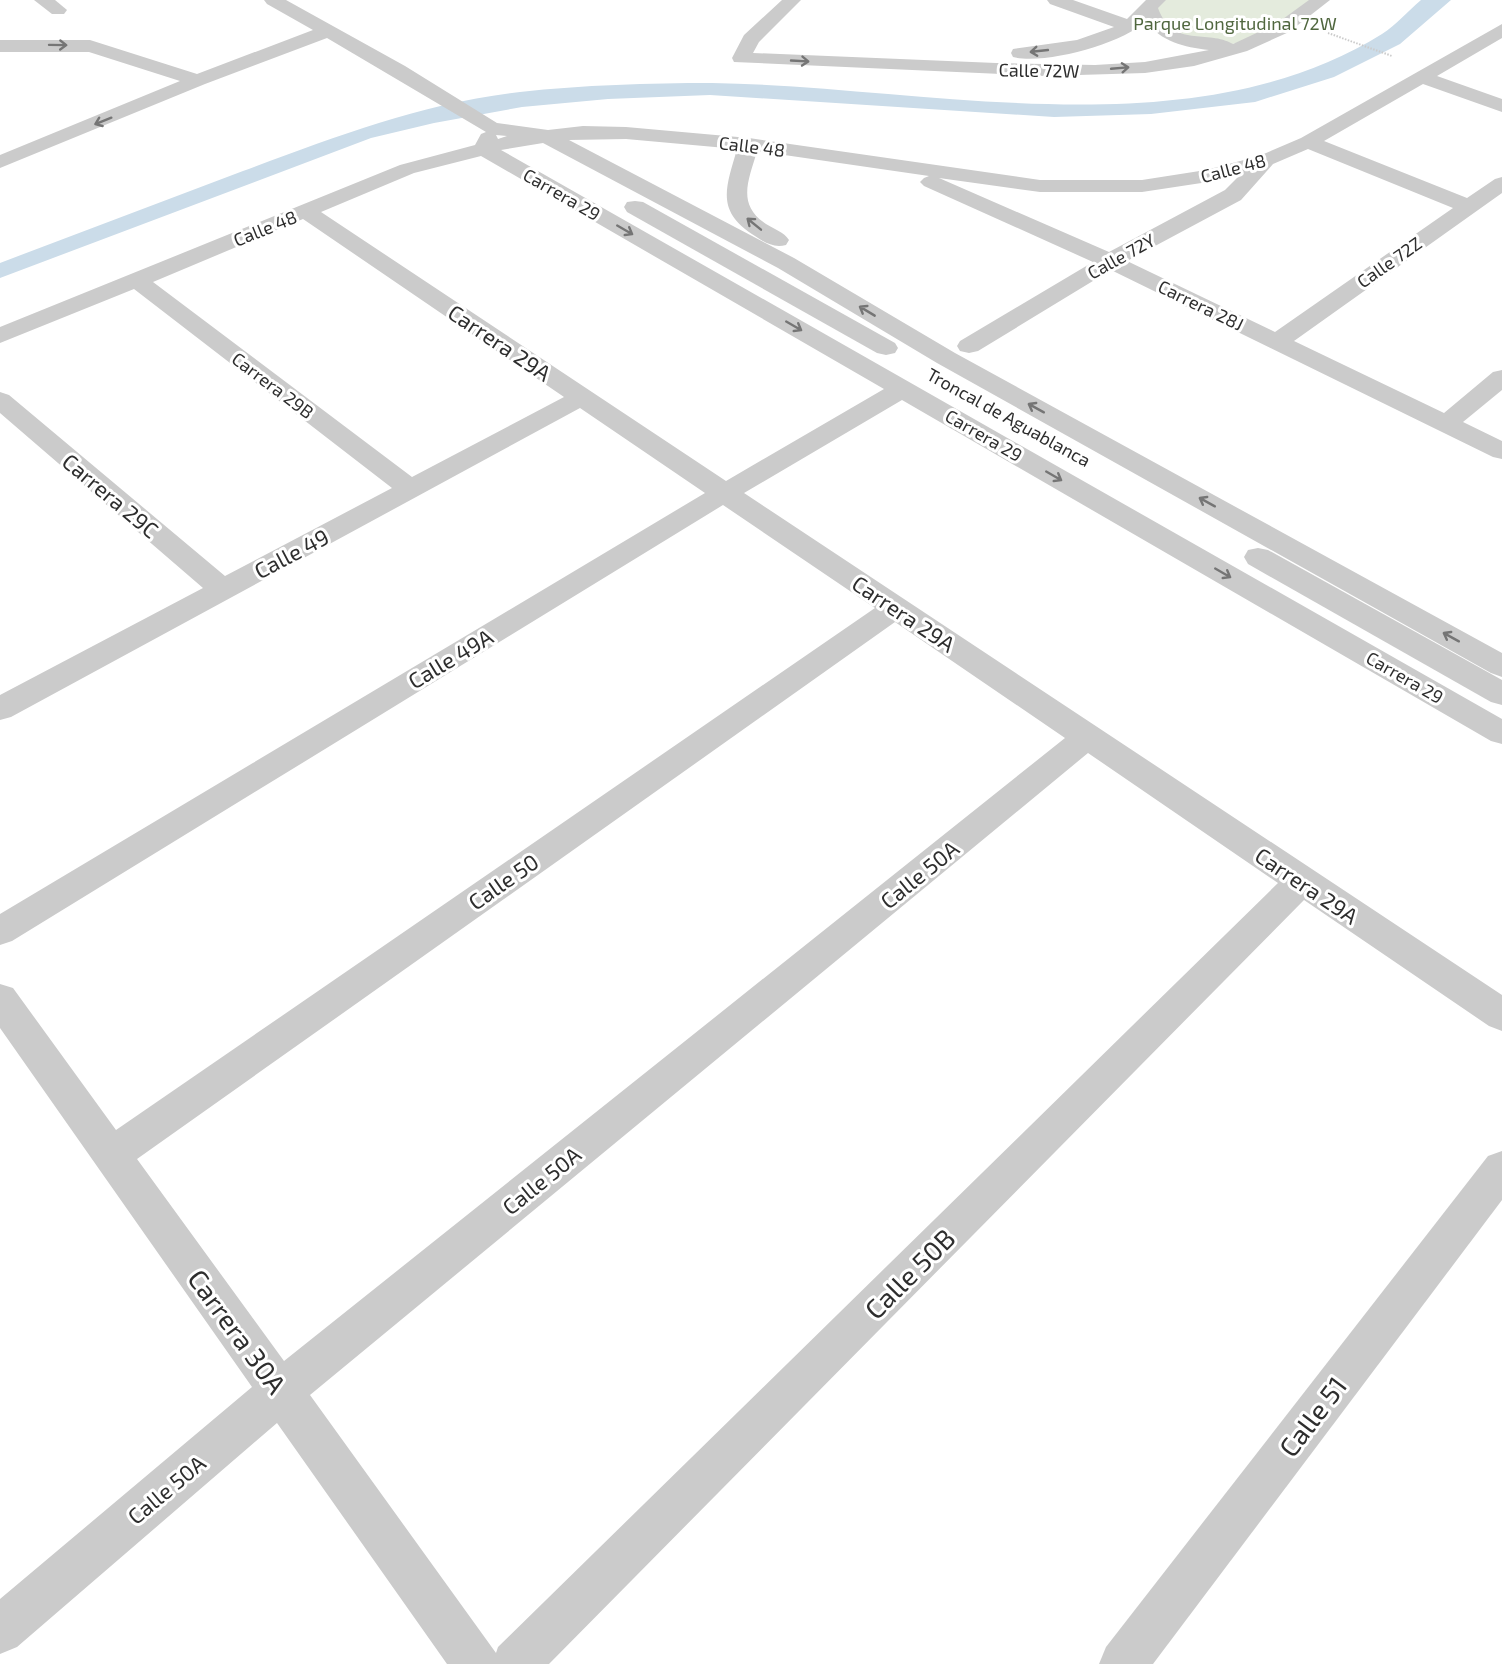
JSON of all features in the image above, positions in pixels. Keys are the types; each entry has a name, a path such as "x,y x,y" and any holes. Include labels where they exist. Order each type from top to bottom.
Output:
{"street":[{"path":"43,0 58,10"},
{"name":"Carrera 29","path":"273,0 398,70 486,133 903,389 1502,733"},
{"path":"751,39 792,0"},
{"path":"1056,0 1129,26"},
{"name":"Calle 72W","path":"751,39 741,58 1090,71 1176,63 1250,44 1297,21 1322,0"},
{"path":"1153,3 1151,18 1159,28 1176,37 1200,44 1225,46 1250,44"},
{"name":"Calle 72W","path":"811,43 1002,55 1064,48 1098,40 1129,26 1153,3"},
{"name":"Calle 48","path":"0,336 407,169 486,133 516,140 583,132 627,133 749,144 1040,186 1142,186 1208,176 1266,160 1308,142 1502,30"},
{"path":"0,143 9,159 198,80 327,31"},
{"path":"751,39 775,40"},
{"path":"0,46 90,46 198,80"},
{"path":"1422,76 1502,106"},
{"name":"Carrera 29","path":"486,133 544,135 786,263 946,358 1502,666"},
{"name":"Troncal de Aguablanca","path":"516,140 1502,694"},
{"path":"1308,142 1468,206"},
{"path":"749,144 737,196 738,208 750,222 770,236 1502,639"},
{"name":"Calle 72Y","path":"969,346 1110,261 1233,195 1266,160"},
{"name":"Carrera 28J","path":"897,167 1110,261 1502,451"},
{"name":"Calle 72Z","path":"1276,342 1502,183"},
{"name":"Carrera 29A","path":"305,211 1502,1016"},
{"name":"Carrera 29B","path":"136,280 411,489"},
{"path":"1446,424 1502,377"},
{"name":"Calle 49A","path":"0,931 724,493 903,389"},
{"name":"Calle 49","path":"0,709 582,397"},
{"name":"Carrera 29C","path":"0,400 223,590"},
{"name":"Calle 50","path":"112,1155 895,608"},
{"name":"Calle 50A","path":"0,1630 281,1391 1088,737"},
{"name":"Calle 50B","path":"515,1664 1302,881"},
{"name":"Carrera 30A","path":"0,999 476,1664"},
{"name":"Calle 51","path":"1123,1664 1502,1169"}],"path":[{"path":"1339,37 1395,58"}],"green space":[{"name":"Parque Longitudinal 72W","path":"1157,0 1321,0 1281,31 1225,46 1159,28"}],"water":[{"path":"1421,0 1451,0 1400,44 1334,77 1255,102 1151,114 1054,117 710,95 608,99 522,107 434,123 371,138 0,278 0,263 243,171 379,123 483,97 592,86 712,83 967,100 1055,104 1142,103 1226,92 1307,70 1382,34"}]}
